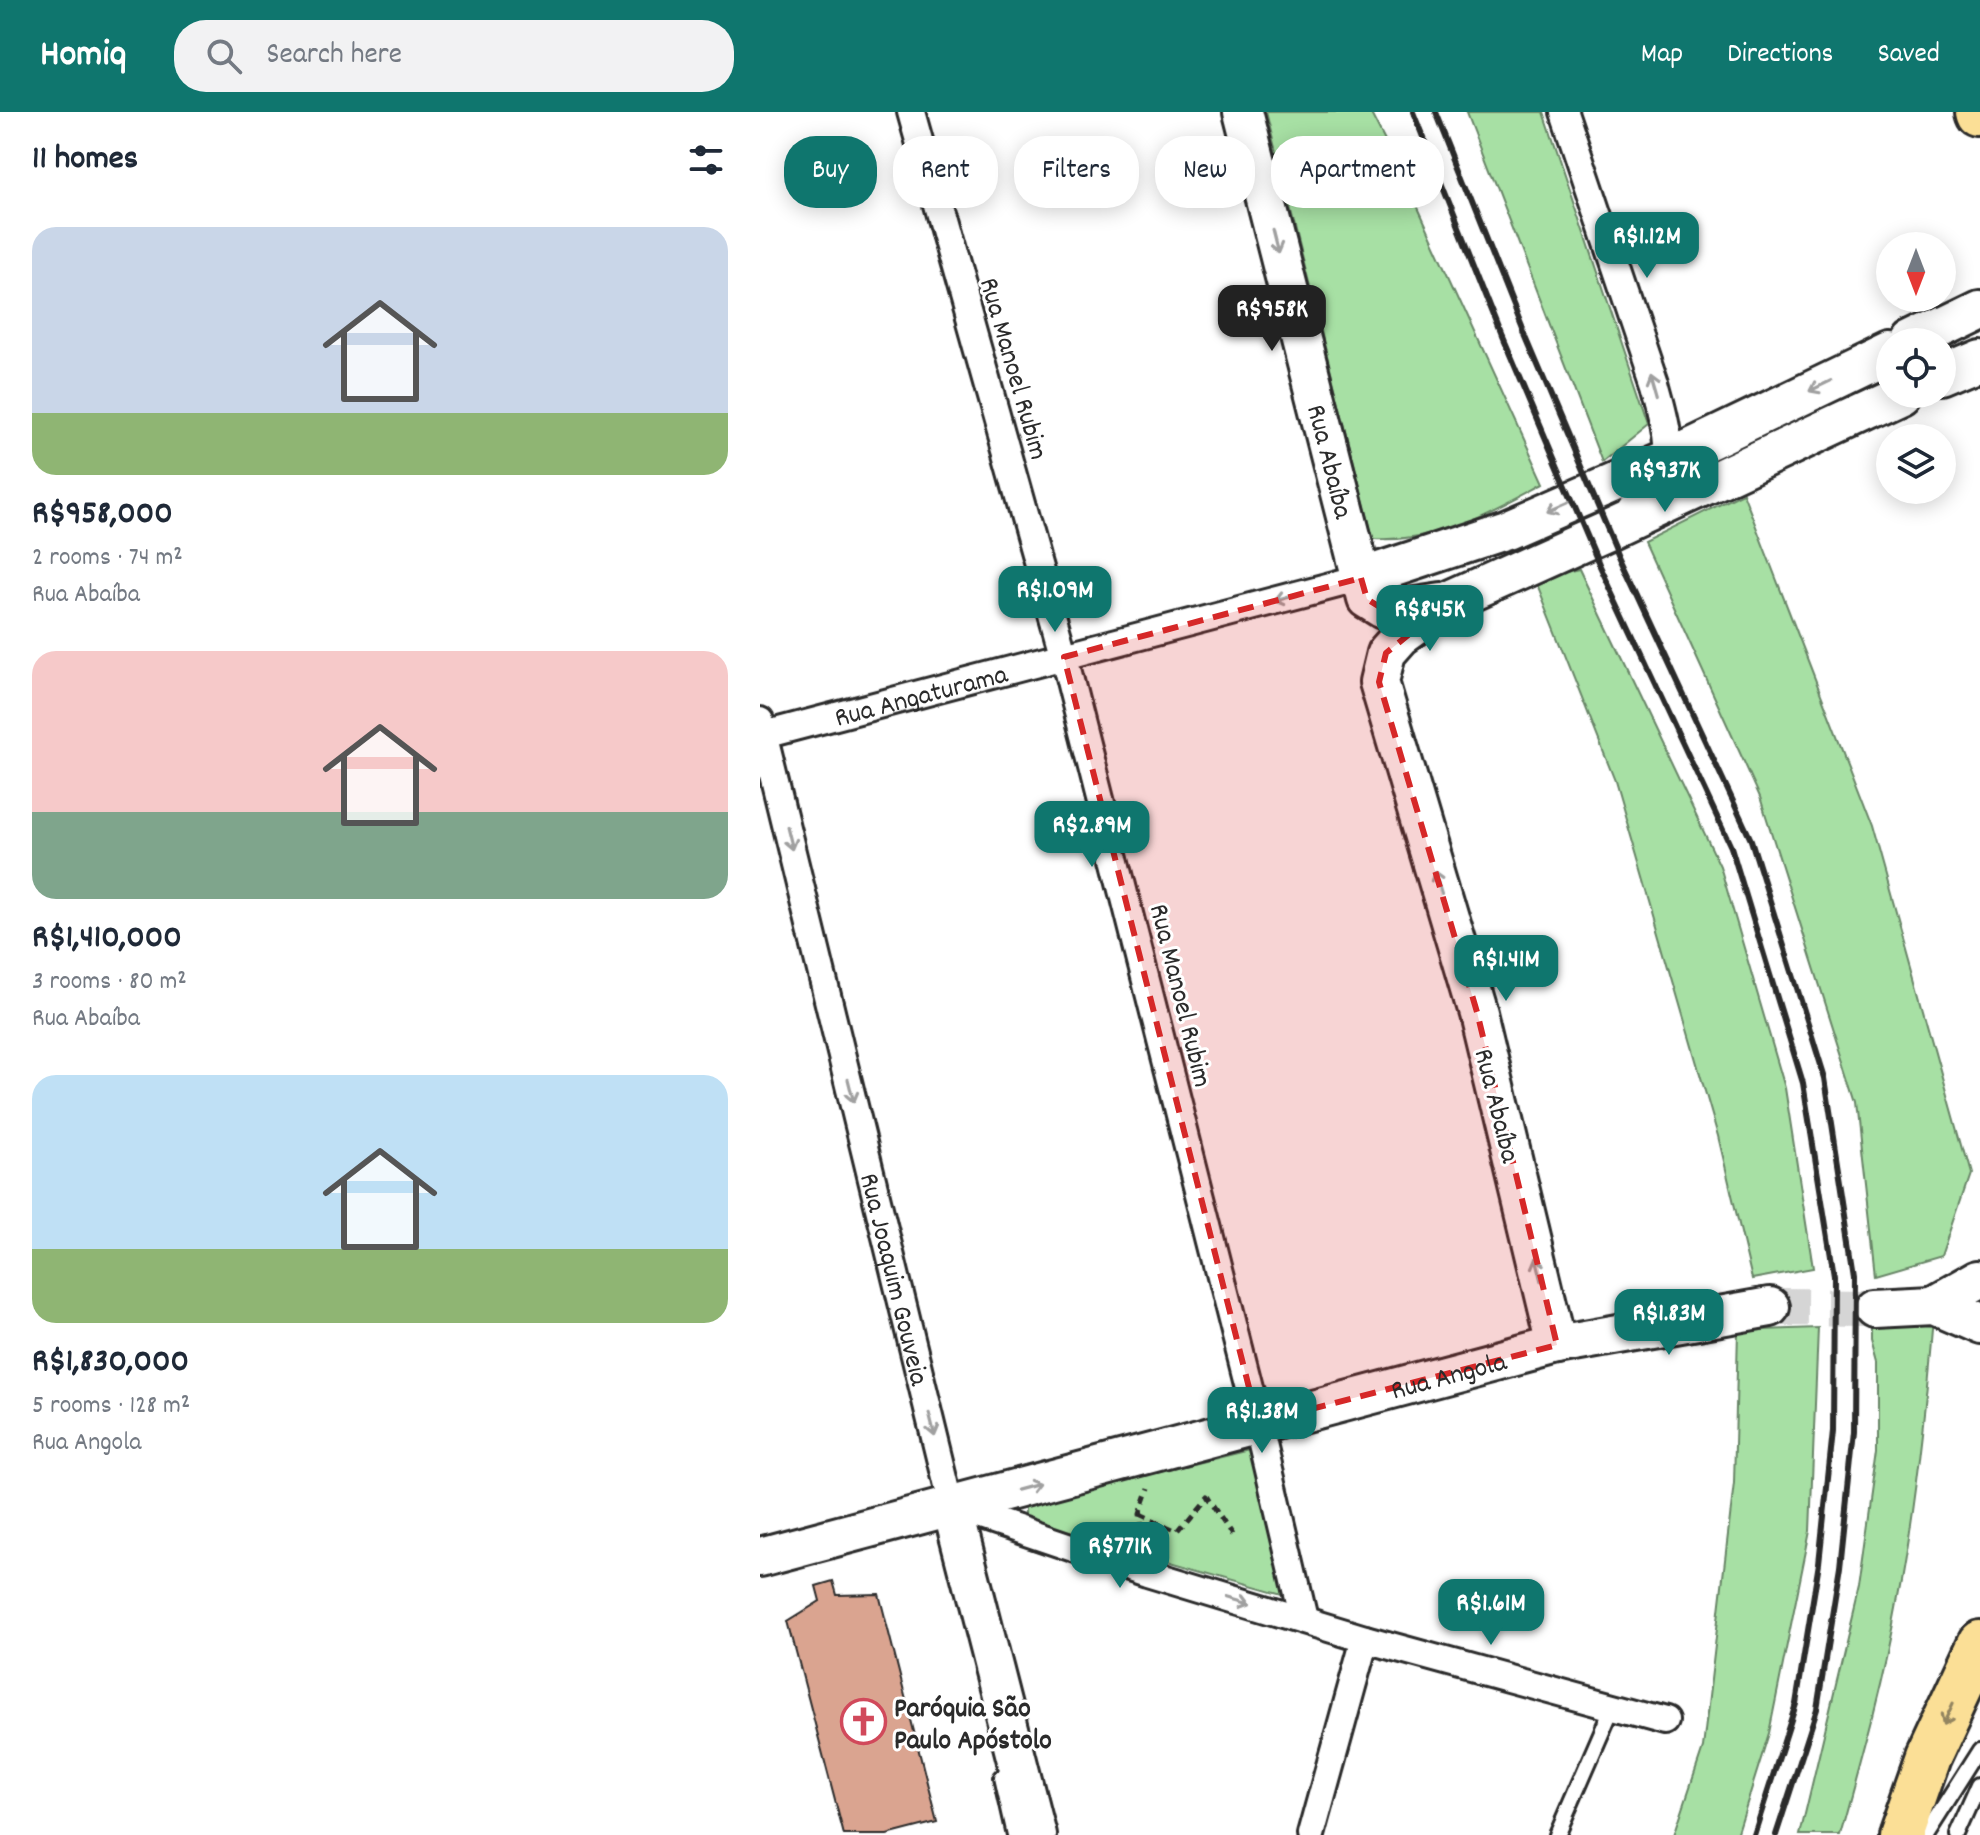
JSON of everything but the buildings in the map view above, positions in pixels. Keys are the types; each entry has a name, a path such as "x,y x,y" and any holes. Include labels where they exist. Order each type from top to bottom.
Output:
{"highway":[{"path":"1900,1835 1927,1758 1980,1644"}],"street":[{"name":"Rua Manoel Rubim","path":"911,112 1064,657 1258,1423 1304,1619"},
{"name":"Rua Abaíba","path":"1243,112 1361,578"},
{"path":"1564,112 1655,383 1666,426 1667,460 1663,478 1605,532"},
{"path":"1941,328 1980,309"},
{"path":"1956,369 1980,359"},
{"name":"Rua Angaturama","path":"761,731 1064,657 1361,578 1506,530 1667,460 1876,360"},
{"path":"1361,578 1367,599 1383,609 1449,602 1876,406"},
{"name":"Rua Abaíba","path":"1449,602 1401,636 1386,653 1379,682 1477,1012 1557,1345"},
{"name":"Rua Joaquim Gouveia","path":"761,731 1036,1835"},
{"path":"1934,1305 1980,1279"},
{"path":"1875,1308 1934,1305 1980,1325"},
{"name":"Rua Angola","path":"760,1557 1557,1345 1770,1307"},
{"path":"952,1507 1147,1573 1365,1639 1665,1721"},
{"path":"1311,1835 1365,1639"}],"lane":[{"path":"1557,1835 1613,1706"},
{"path":"1926,1835 1980,1750"},
{"path":"999,1765 1015,1835"},
{"path":"1958,1835 1980,1786"}],"path":[{"path":"1147,1573 1140,1514 1163,1450"},
{"path":"1140,1514 1177,1531 1206,1496 1232,1535"}],"highlighted area":[{"path":"1361,578 1367,599 1383,609 1449,602 1386,653 1379,682 1477,1012 1557,1345 1258,1423 1064,657"}],"green space":[{"path":"1266,112 1370,112 1382,136 1272,136"},
{"path":"1467,112 1544,112 1649,424 1602,462"},
{"path":"1290,208 1418,208 1544,483 1483,515 1441,531 1397,539 1373,539"},
{"path":"1743,493 1872,826 1969,1174 1941,1256 1876,1275 1857,1103 1760,797 1644,542"},
{"path":"1579,569 1720,866 1785,1088 1813,1268 1752,1279 1718,1136 1615,781 1535,579"},
{"path":"1933,1318 1909,1532 1871,1720 1840,1835 1800,1835 1859,1587 1878,1450 1878,1363 1872,1341 1872,1321"},
{"path":"1818,1328 1810,1531 1769,1733 1737,1835 1674,1835 1703,1748 1734,1483 1738,1331"},
{"path":"1250,1450 1290,1596 1024,1520 1024,1505"}],"tunnel":[{"path":"1770,1307 1875,1308"}],"railway":[{"path":"1413,112 1503,338 1599,564 1731,847 1803,1083 1834,1275 1833,1431 1819,1563 1796,1704 1754,1835"},
{"path":"1436,112 1523,330 1619,556 1751,840 1825,1078 1855,1273 1854,1432 1840,1566 1817,1709 1776,1835"}],"place":[{"name":"Paróquia São Paulo Apóstolo","path":"863,1722"}]}
